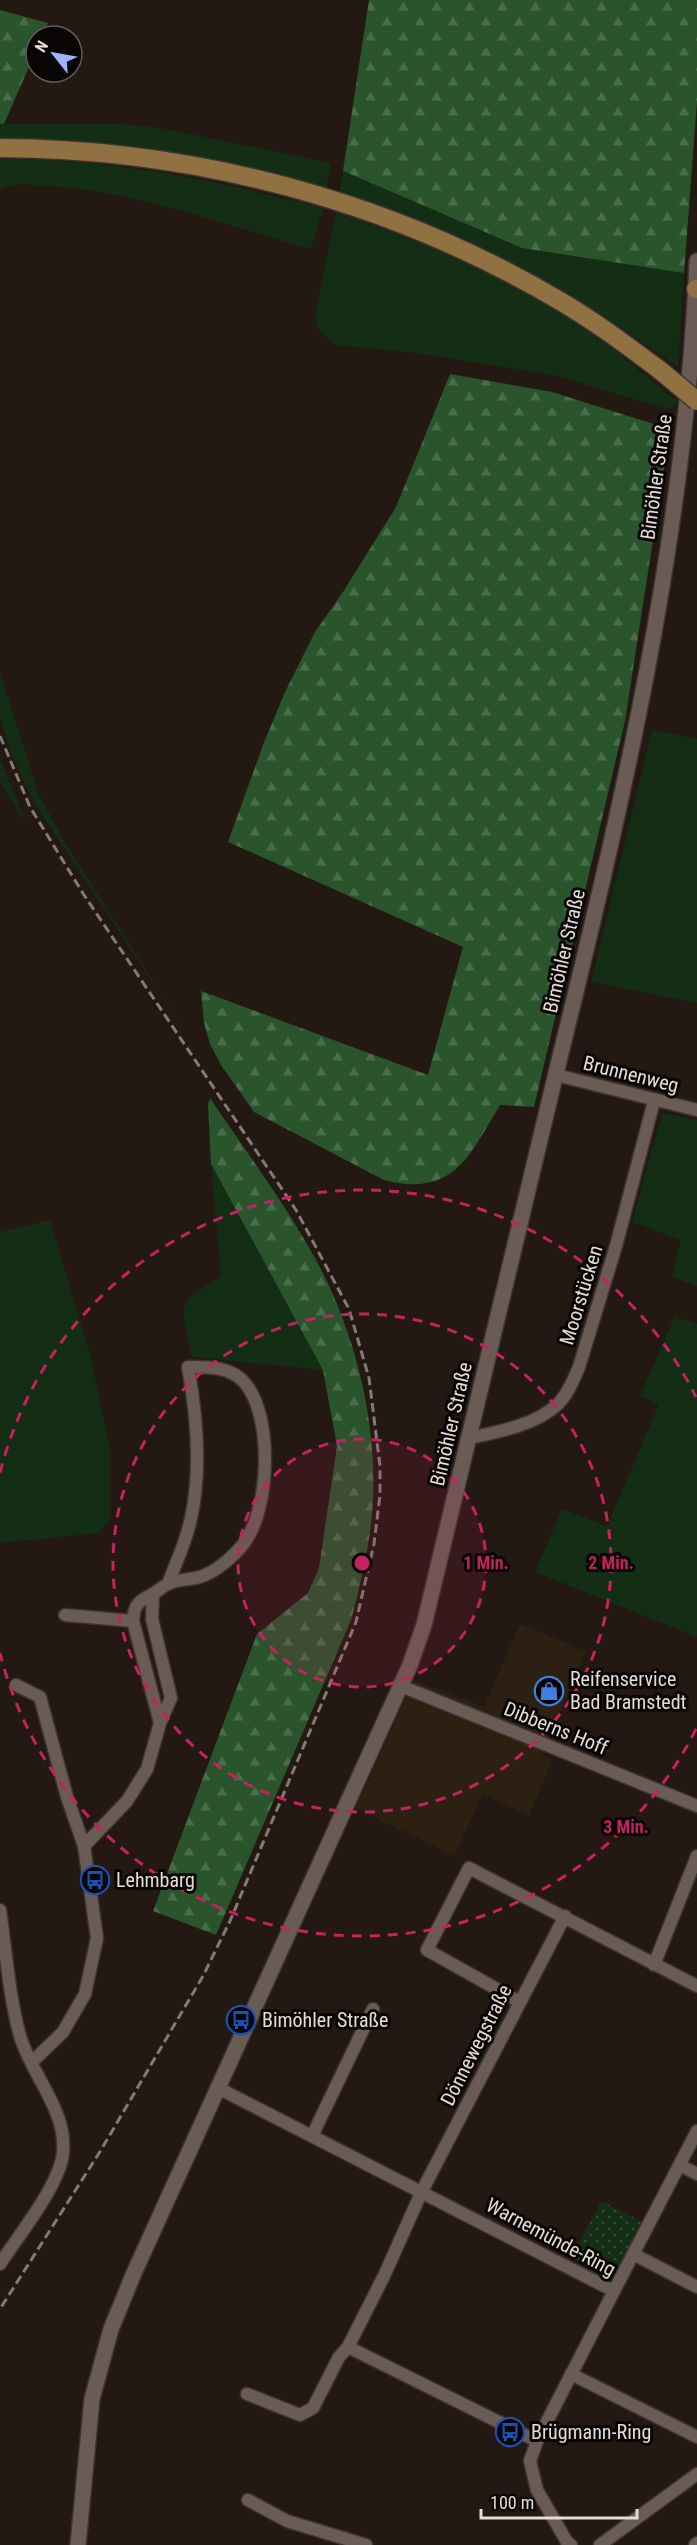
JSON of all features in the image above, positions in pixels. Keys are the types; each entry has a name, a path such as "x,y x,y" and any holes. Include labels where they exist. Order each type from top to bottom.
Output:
{"main road":[{"path":"0,148 82,151 170,162 258,179 356,207 430,235 507,272 562,302 662,371 697,401"}],"street":[{"name":"Bimöhler Straße","path":"78,2545 87,2433 99,2369 111,2329 134,2273 401,1686 424,1625 607,860 650,652 679,479 697,261"},
{"name":"Brunnenweg","path":"556,1075 697,1110"},
{"name":"Moorstücken","path":"469,1438 539,1418 558,1404 571,1386 579,1367 616,1246 654,1101"},
{"path":"160,1723 133,1622 134,1608 139,1600 168,1584 202,1576 222,1564 242,1546 254,1522 264,1489 263,1430 256,1402 244,1381 228,1371 210,1367 188,1367 194,1396 198,1460 191,1519 168,1584"},
{"path":"84,1846 128,1801 147,1769 160,1723 171,1698 152,1619 153,1594"},
{"path":"64,1615 133,1622"},
{"path":"16,1685 40,1697 67,1797 84,1846 97,1938 85,1994 63,2032 32,2062"},
{"name":"Dibberns Hoff","path":"401,1686 697,1806"},
{"path":"654,1965 697,1856"},
{"path":"520,2002 427,1950 469,1868 697,1986"},
{"path":"0,1910 20,2036 60,2121 63,2139 62,2158 56,2178 0,2264"},
{"name":"Dönnewegstraße","path":"422,2191 565,1916"},
{"path":"312,2136 373,2009"},
{"name":"Warnemünde-Ring","path":"218,2088 614,2291 537,2440"},
{"path":"614,2291 635,2255 697,2131"},
{"path":"680,2165 697,2174"},
{"path":"247,2394 300,2415 313,2408 339,2357 348,2347 384,2276 422,2191"},
{"path":"635,2255 697,2287"},
{"path":"348,2347 537,2440 530,2461 537,2490 567,2542 571,2545"},
{"path":"571,2374 697,2437"},
{"path":"600,2545 697,2474"},
{"path":"248,2500 286,2521 366,2545"}],"shaded area":[{"path":"520,1624 586,1651 542,1755 552,1760 529,1816 483,1794 454,1856 356,1808 414,1680 484,1707"}],"green space":[{"path":"369,0 697,0 697,101 684,273 522,248 343,171"},
{"path":"0,10 48,23 24,24 24,78 4,124 0,124"},
{"path":"0,124 122,124 161,128 331,163 326,189 180,153 103,144 0,138"},
{"path":"0,159 83,163 163,173 323,208 311,249 182,211 116,195 83,189 31,185 12,185 0,189"},
{"path":"343,171 522,248 684,273 678,367 595,311 539,279 427,226 339,194"},
{"path":"336,212 431,247 522,290 593,334 617,352 677,401 675,406 666,409 554,375 416,353 336,345 321,333 315,316"},
{"path":"450,374 552,392 660,426 669,436 625,721 534,1107 500,1105 479,1141 457,1168 443,1178 427,1183 408,1184 384,1180 254,1112 221,1065 210,1044 204,1023 201,991 428,1075 463,947 228,842 285,692 315,632 396,507"},
{"path":"0,672 39,795 67,846 196,1048 33,801 12,755 0,717"},
{"path":"652,730 697,739 697,1003 591,982"},
{"path":"0,759 27,825 0,782"},
{"path":"210,1098 290,1217 330,1288 344,1321 364,1390 373,1461 370,1531 351,1620 216,1935 153,1911 257,1634 308,1593 319,1568 337,1446 323,1370 211,1164 208,1104"},
{"path":"662,1113 697,1120 697,1286 672,1277 681,1240 632,1222"},
{"path":"211,1164 323,1370 192,1357 185,1326 184,1308 195,1294 221,1277"},
{"path":"50,1220 91,1358 110,1449 110,1519 99,1533 0,1543 0,1232"},
{"path":"675,1316 697,1324 697,1637 535,1572 562,1509 607,1526 659,1404 640,1396"},
{"path":"601,2201 643,2222 612,2280 571,2258"}],"railway":[{"path":"0,736 30,807 84,895 296,1210 349,1309 369,1378 380,1466 380,1495 374,1544 356,1622 230,1921 203,1976 101,2150 0,2309"}],"place":[{"name":"Reifenservice Bad Bramstedt","path":"549,1691"},
{"name":"Lehmbarg","path":"95,1880"},
{"name":"Bimöhler Straße","path":"241,2020"},
{"name":"Brügmann-Ring","path":"510,2432"}]}
